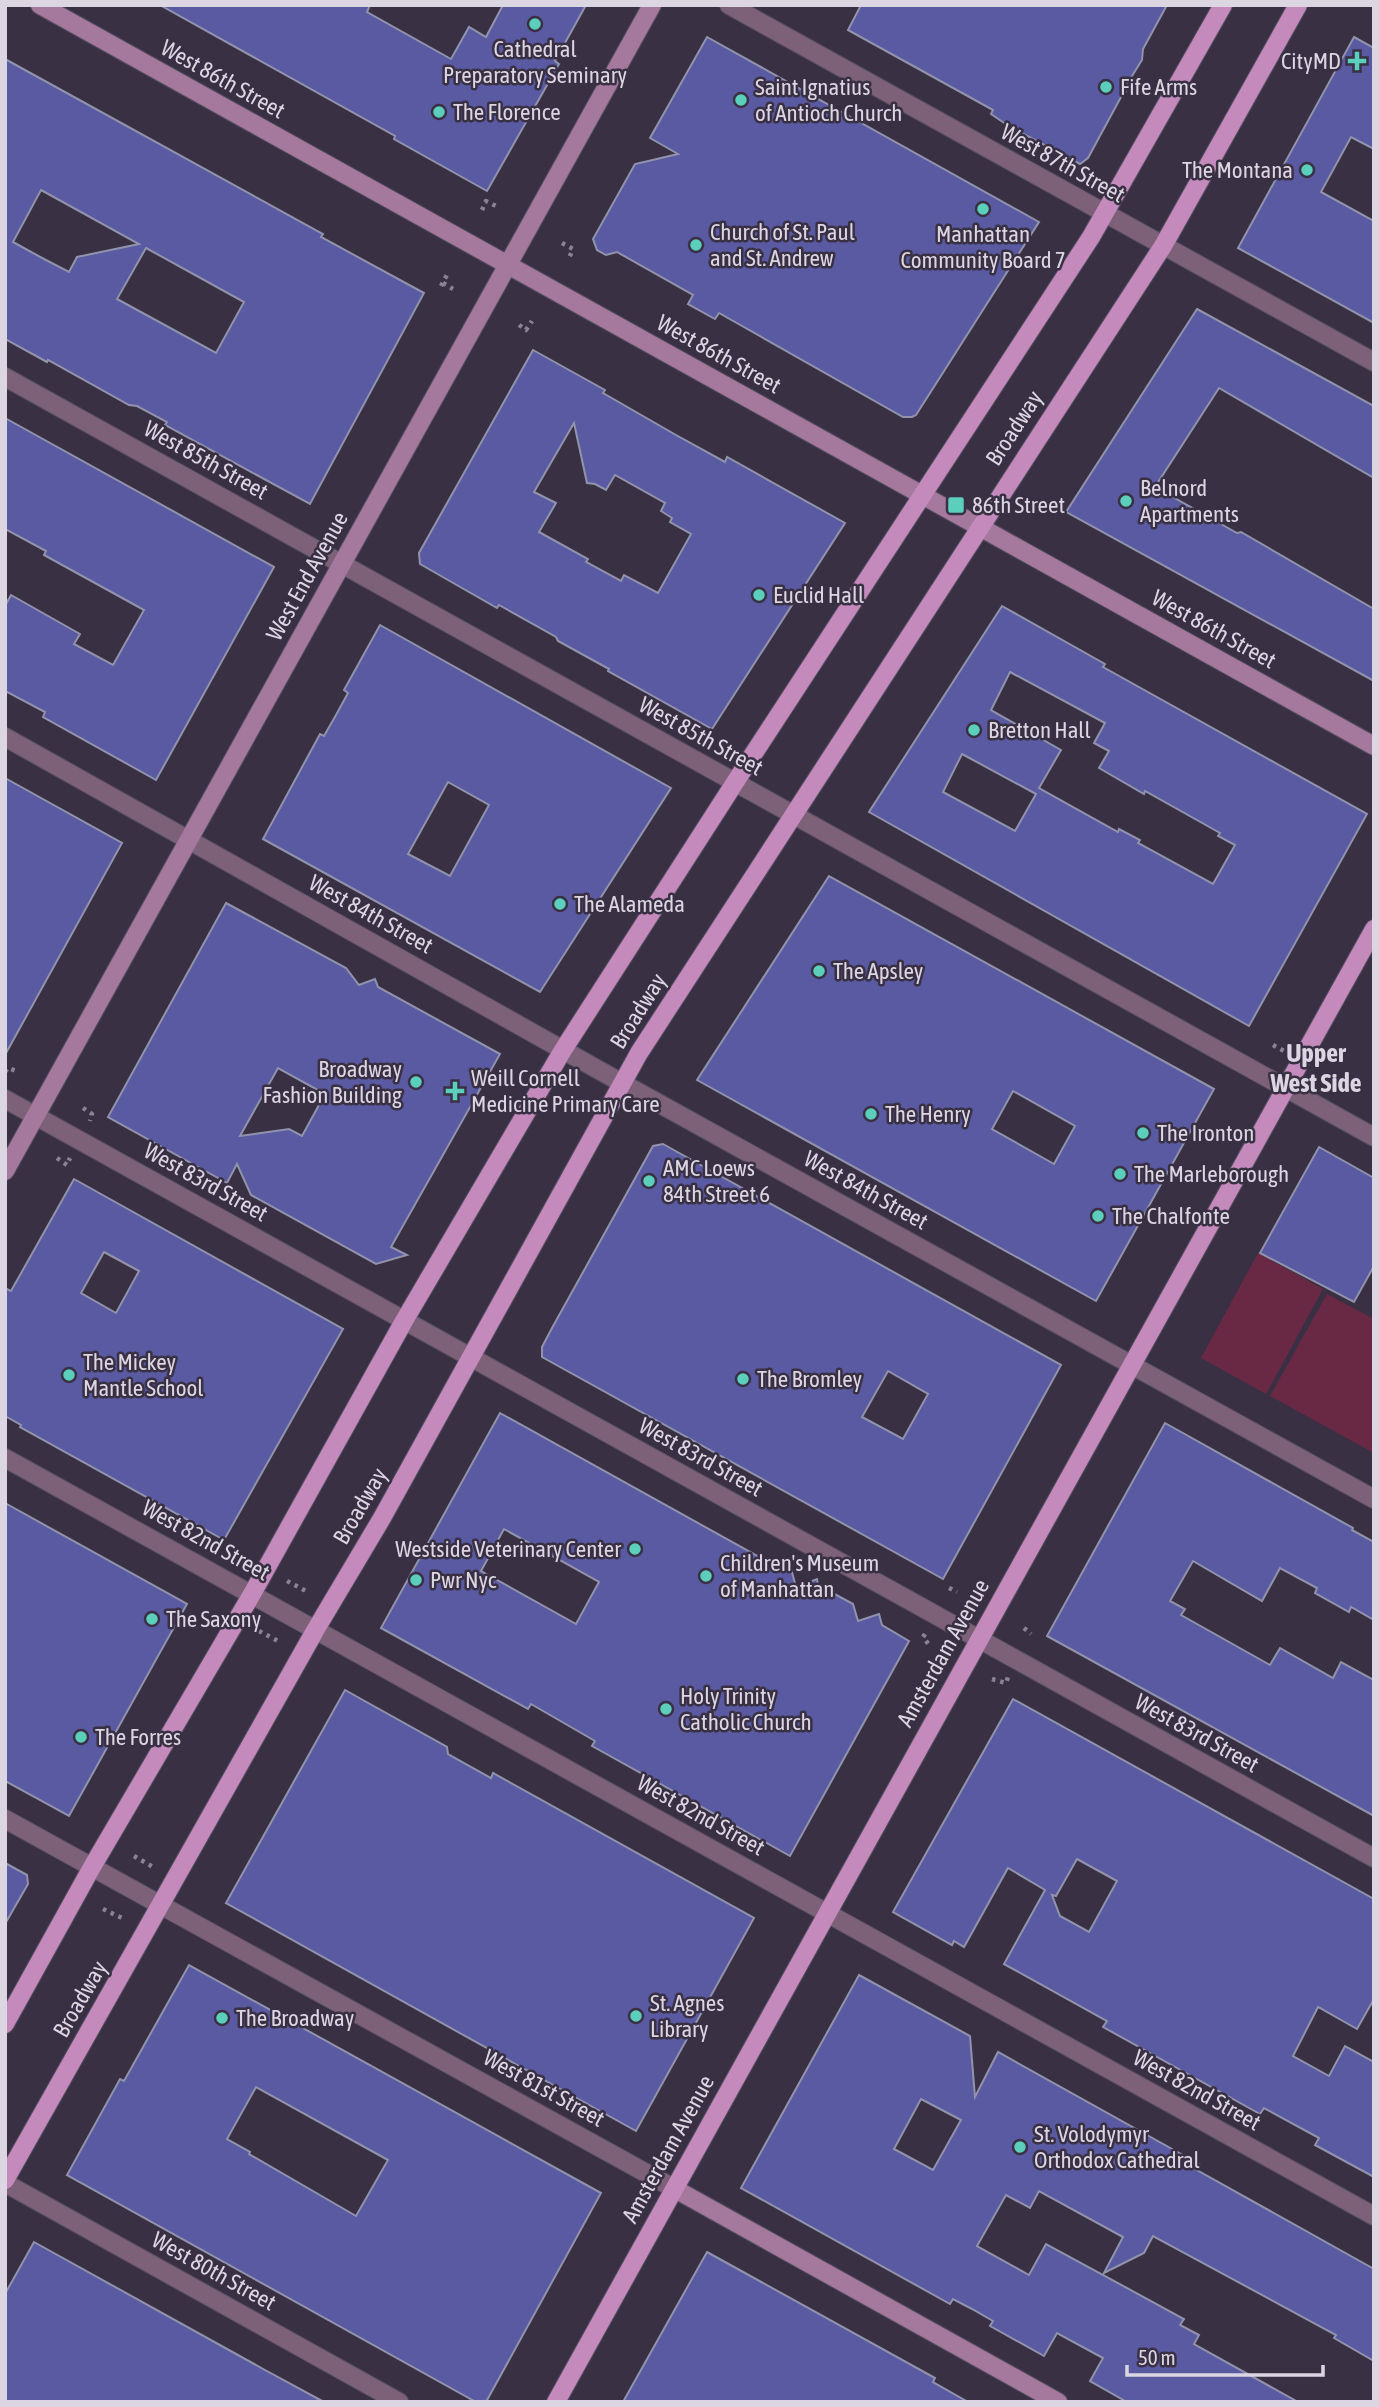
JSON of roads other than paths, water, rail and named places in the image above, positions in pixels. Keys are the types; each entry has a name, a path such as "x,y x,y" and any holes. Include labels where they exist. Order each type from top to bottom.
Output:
{"main road":[{"name":"West 86th Street","path":"40,5 1374,746"},
{"name":"West End Avenue","path":"5,1171 652,5"},
{"name":"Broadway","path":"5,2024 92,1867 252,1594 404,1321 563,1050 1106,214 1223,5"},
{"name":"Broadway","path":"5,2182 388,1506 622,1083 793,814 1163,246 1297,5"},
{"name":"Amsterdam Avenue","path":"556,2402 1374,929"},
{"name":"West 81st Street","path":"675,2189 1058,2402"}],"street":[{"name":"West 87th Street","path":"729,5 1374,362"},
{"name":"West 85th Street","path":"5,377 1374,1137"},
{"name":"West 84th Street","path":"5,737 622,1083 1374,1499"},
{"name":"West 83rd Street","path":"5,1099 1374,1858"},
{"name":"West 82nd Street","path":"5,1458 1374,2216"},
{"name":"West 81st Street","path":"5,1819 675,2189"},
{"name":"West 80th Street","path":"5,2182 399,2402"}],"place":[{"name":"Cathedral Preparatory Seminary","path":"535,24"},
{"name":"CityMD","path":"1357,61"},
{"name":"Fife Arms","path":"1106,87"},
{"name":"Saint Ignatius of Antioch Church","path":"741,100"},
{"name":"The Florence","path":"439,112"},
{"name":"The Montana","path":"1307,170"},
{"name":"Manhattan Community Board 7","path":"983,209"},
{"name":"Church of St. Paul and St. Andrew","path":"696,245"},
{"name":"Belnord Apartments","path":"1126,501"},
{"name":"86th Street","path":"956,505"},
{"name":"Euclid Hall","path":"759,595"},
{"name":"Bretton Hall","path":"974,730"},
{"name":"The Alameda","path":"560,904"},
{"name":"The Apsley","path":"819,971"},
{"name":"Broadway Fashion Building","path":"416,1082"},
{"name":"Weill Cornell Medicine Primary Care","path":"455,1091"},
{"name":"The Henry","path":"871,1114"},
{"name":"The Ironton","path":"1143,1133"},
{"name":"The Marleborough","path":"1120,1174"},
{"name":"AMC Loews 84th Street 6","path":"649,1181"},
{"name":"The Chalfonte","path":"1098,1216"},
{"name":"The Mickey Mantle School","path":"69,1375"},
{"name":"The Bromley","path":"743,1379"},
{"name":"Westside Veterinary Center","path":"635,1549"},
{"name":"Children's Museum of Manhattan","path":"706,1576"},
{"name":"Pwr Nyc","path":"416,1580"},
{"name":"The Saxony","path":"152,1619"},
{"name":"Holy Trinity Catholic Church","path":"666,1709"},
{"name":"The Forres","path":"81,1737"},
{"name":"St. Agnes Library","path":"636,2016"},
{"name":"The Broadway","path":"222,2018"},
{"name":"St. Volodymyr Orthodox Cathedral","path":"1020,2147"}],"district":[{"name":"Upper West Side","path":"1316,1068"}]}
